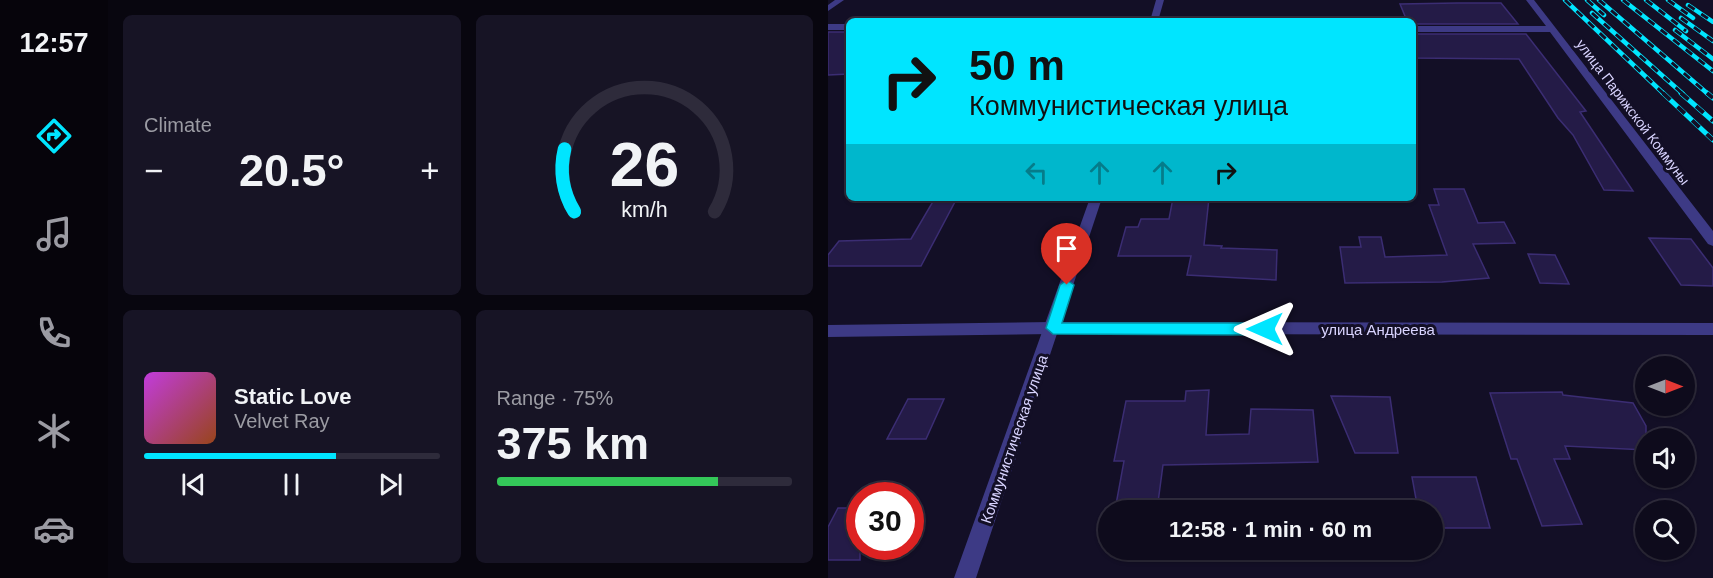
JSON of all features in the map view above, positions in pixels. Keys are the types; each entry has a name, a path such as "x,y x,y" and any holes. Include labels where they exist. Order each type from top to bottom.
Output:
{"street":[{"path":"828,9 840,0"},
{"path":"1155,18 1160,0"},
{"name":"улица Парижской Коммуны","path":"1530,0 1713,241"},
{"path":"828,27 846,27"},
{"path":"1416,29 1551,29"},
{"name":"Коммунистическая улица","path":"965,578 1095,201"},
{"name":"улица Андреева","path":"828,331 1053,328 1713,329"}],"building":[{"path":"1501,3 1518,24 1416,24 1416,18 1406,18 1400,4"},
{"path":"828,32 846,32 846,74 828,75"},
{"path":"1416,34 1526,34 1586,111 1580,112 1633,191 1604,190 1573,135 1558,118 1519,59 1416,58"},
{"path":"1434,189 1464,189 1478,223 1504,222 1515,243 1473,244 1489,278 1442,282 1345,283 1340,247 1361,247 1359,237 1381,237 1385,257 1447,255 1429,205 1439,205"},
{"path":"933,201 955,201 921,266 828,266 828,255 839,241 911,239"},
{"path":"1172,201 1209,201 1204,245 1222,246 1221,248 1277,250 1276,280 1187,275 1191,256 1118,256 1126,227 1138,227 1141,219 1169,219"},
{"path":"1649,238 1691,239 1713,268 1713,286 1681,285"},
{"path":"1528,254 1555,255 1569,284 1540,283"},
{"path":"1209,390 1206,435 1249,434 1251,409 1313,410 1318,462 1163,465 1158,500 1117,500 1124,461 1114,461 1126,401 1185,401 1186,391"},
{"path":"1562,392 1563,395 1633,403 1635,416 1640,416 1646,426 1646,428 1635,428 1635,449 1565,446 1570,459 1554,459 1582,524 1542,526 1517,459 1511,459 1490,393"},
{"path":"1331,396 1390,397 1398,453 1355,453"},
{"path":"908,399 944,399 926,439 887,439"},
{"path":"1412,477 1476,477 1490,528 1443,528 1443,500 1416,500"},
{"path":"838,508 846,508 846,560 828,560 828,527"}],"railway":[{"path":"1565,0 1664,94"},
{"path":"1587,0 1604,15"},
{"path":"1599,0 1708,94"},
{"path":"1623,0 1713,71"},
{"path":"1646,0 1686,31"},
{"path":"1668,0 1693,18"},
{"path":"1688,5 1713,22"},
{"path":"1592,13 1683,94"},
{"path":"1681,18 1713,41"},
{"path":"1675,30 1713,59"},
{"path":"1663,93 1713,140"},
{"path":"1681,93 1713,121"},
{"path":"1707,93 1713,98"}],"route":[{"path":"1067,285 1053,328 1265,329"}]}
